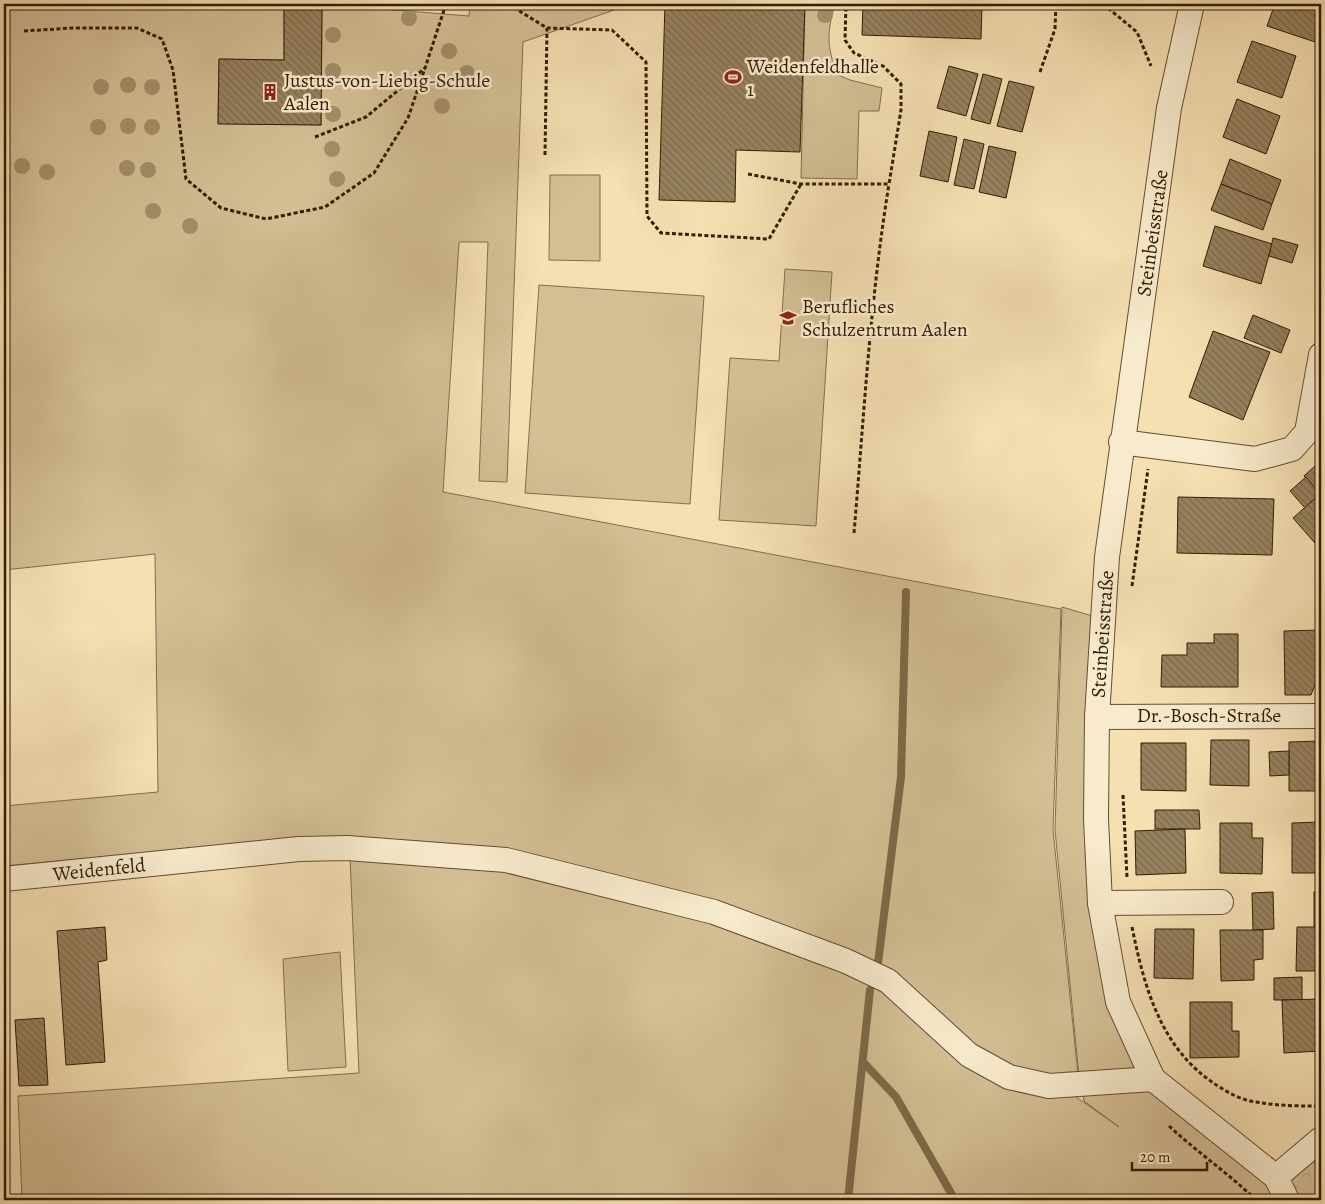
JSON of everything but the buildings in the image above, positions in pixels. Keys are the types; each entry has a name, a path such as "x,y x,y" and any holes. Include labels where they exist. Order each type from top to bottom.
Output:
{"street":[{"name":"Steinbeisstraße","path":"1192,4 1169,108 1107,557 1096,717 1096,819 1100,903 1118,1002 1153,1079 1276,1177 1287,1200"},
{"path":"1122,442 1255,459 1292,449 1314,435 1321,355"},
{"name":"Dr.-Bosch-Straße","path":"1096,717 1321,716"},
{"name":"Weidenfeld","path":"4,879 299,849 346,848 506,860 714,912 846,961 888,981 969,1055 1010,1077 1049,1086 1153,1079"},
{"path":"1100,903 1221,902"},
{"path":"1276,1177 1321,1140"}],"path":[{"path":"24,32 72,28 137,28 162,39 173,70 186,179 221,208 266,219 325,207 374,174 408,118 442,10 446,4"},
{"path":"508,4 547,28 612,30 646,62 647,216 661,233 769,240 801,184"},
{"path":"846,4 846,40 854,53 882,66 901,84 900,110 888,184 870,323 854,533"},
{"path":"1040,72 1055,29 1056,4"},
{"path":"1103,4 1137,32 1151,63 1149,73"},
{"path":"545,154 547,28"},
{"path":"314,137 366,117 425,68"},
{"path":"748,174 801,184 888,184"},
{"path":"1132,589 1152,445"},
{"path":"1123,791 1129,902 1141,970 1154,1010 1171,1040 1194,1069 1228,1093 1255,1102 1321,1106"}],"green space":[{"path":"4,4 284,9 284,60 219,59 218,123 321,125 322,8 382,9 469,16 470,4 631,4 523,42 507,482 479,481 488,242 459,242 443,492 1061,609 1053,830 1078,1075 1023,1074 980,1052 896,980 503,851 243,844 4,866 4,806 158,792 155,554 4,570"},
{"path":"805,4 835,4 830,23 829,40 831,56 838,75 882,88 879,111 859,111 857,179 801,178"},
{"path":"550,175 600,175 600,261 549,260"},
{"path":"785,269 832,272 816,526 719,520 730,358 779,361"},
{"path":"539,285 704,296 690,504 525,493"},
{"path":"1062,607 1103,619 1100,903 1153,1079 1287,1200 22,1200 18,1096 359,1073 350,858 504,869 683,915 812,955 880,987 928,1028 1072,1094 1119,1127 1084,1101 1079,1076 1055,830"},
{"path":"340,952 346,1067 288,1071 283,959"},
{"path":"1321,1139 1321,1200 1287,1200 1276,1177"}],"waterway":[{"path":"878,963 901,777 906,592"},
{"path":"848,1200 870,990"},
{"path":"863,1062 896,1097 955,1200"}],"place":[{"name":"Weidenfeldhalle 1","path":"733,77"},
{"name":"Justus-von-Liebig-Schule Aalen","path":"270,92"},
{"name":"Berufliches Schulzentrum Aalen","path":"788,318"}]}
